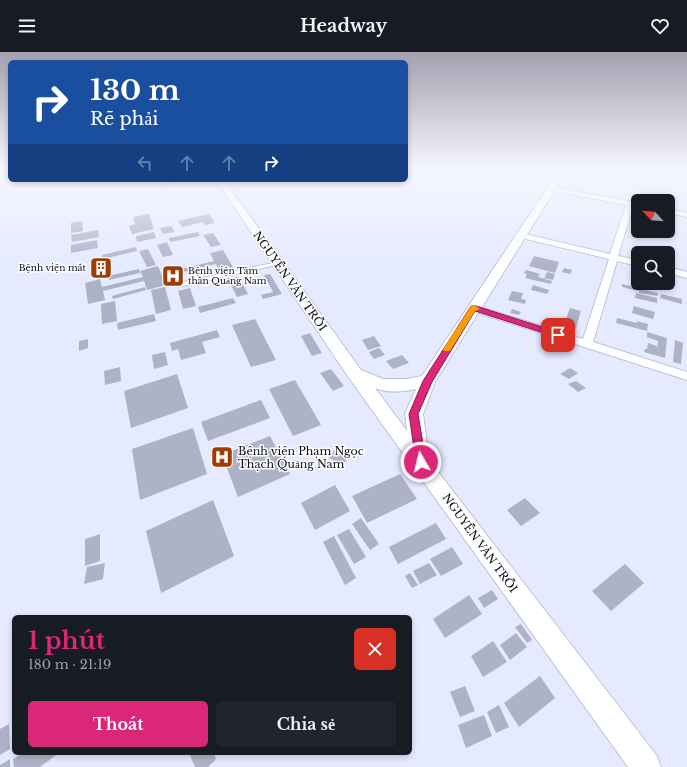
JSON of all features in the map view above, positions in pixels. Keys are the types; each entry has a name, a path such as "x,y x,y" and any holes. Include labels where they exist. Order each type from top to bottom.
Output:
{"street":[{"name":"NGUYỄN VĂN TRỖI","path":"236,202 355,374 646,767"},
{"path":"421,462 414,414 427,381 542,202"},
{"path":"587,344 613,257 631,212"},
{"path":"675,212 687,215"},
{"path":"521,235 631,261"},
{"path":"675,272 687,275"},
{"path":"473,308 687,376"},
{"path":"355,374 382,385 408,385 427,381"}],"lane":[{"path":"183,284 278,262"}],"building":[{"path":"149,214 154,229 132,234 129,226 135,224 133,217"},
{"path":"209,214 215,223 205,225 203,222 182,227 178,221"},
{"path":"82,221 83,231 71,233 71,223"},
{"path":"172,226 174,232 163,234 160,228"},
{"path":"98,230 99,237 72,242 71,235"},
{"path":"154,232 156,238 137,242 136,236"},
{"path":"198,232 200,236 170,242 169,238"},
{"path":"213,233 221,245 211,247 203,235"},
{"path":"97,240 98,248 71,253 71,245"},
{"path":"167,242 173,255 163,257 157,245"},
{"path":"136,247 137,251 103,259 102,255"},
{"path":"148,249 156,265 147,267 139,251"},
{"path":"223,250 236,272 222,276 216,264 166,276 165,273 214,261 210,253"},
{"path":"534,256 559,262 555,273 529,266"},
{"name":"Bệnh viện mắt","path":"105,260 108,274 96,277 94,262"},
{"path":"158,266 166,285 147,290 144,281 103,291 105,300 88,304 85,283 100,279 102,287 143,277 140,271"},
{"path":"564,268 572,270 570,274 562,272"},
{"path":"139,269 140,273 109,280 108,276"},
{"path":"526,270 540,274 538,277 552,281 551,284 525,278 527,274 524,273"},
{"path":"547,272 555,274 553,280 544,278"},
{"path":"270,274 282,294 263,299 261,295 273,292 264,275"},
{"path":"239,277 248,294 237,297 228,279"},
{"path":"622,284 631,286 631,289 622,287"},
{"path":"533,285 549,290 547,294 531,290"},
{"path":"145,287 146,290 113,299 112,296"},
{"path":"165,287 171,310 156,314 151,290"},
{"path":"190,288 196,306 183,309 178,291"},
{"path":"635,290 646,290 658,293 658,296 639,293 639,291"},
{"path":"512,291 523,293 521,299 526,300 525,304 508,300"},
{"path":"636,293 657,298 657,303 635,298"},
{"path":"661,294 682,299 682,304 660,298"},
{"path":"233,298 236,303 200,313 198,307"},
{"path":"115,301 117,321 102,324 101,304"},
{"path":"634,306 655,312 653,319 632,313"},
{"path":"570,308 581,311 575,331 563,327"},
{"path":"512,309 521,312 519,315 510,313"},
{"path":"154,314 156,321 118,330 117,323"},
{"path":"617,318 648,324 647,331 616,323"},
{"path":"255,319 276,360 251,367 232,325"},
{"path":"217,330 220,337 202,342 206,353 181,360 178,349 172,351 170,343"},
{"path":"647,332 667,338 665,358 644,352 645,349 647,349 648,343 657,346 657,352 658,341 647,337"},
{"path":"310,333 322,353 312,356 301,336"},
{"path":"374,336 381,346 368,350 362,340"},
{"path":"88,339 88,348 79,351 79,341"},
{"path":"675,340 683,343 681,364 673,362"},
{"path":"379,348 385,355 374,359 369,352"},
{"path":"165,352 168,365 154,369 152,355"},
{"path":"402,355 409,363 393,369 386,361"},
{"path":"120,367 121,381 105,385 104,371"},
{"path":"570,368 578,373 569,379 560,374"},
{"path":"331,369 344,386 333,391 320,373"},
{"path":"177,374 188,408 131,428 124,391"},
{"path":"295,380 321,425 293,436 269,389"},
{"path":"576,381 586,388 578,392 568,384"},
{"path":"261,400 270,418 208,441 201,422"},
{"path":"193,428 207,474 140,500 132,449"},
{"path":"270,436 290,474 238,497 222,455"},
{"path":"337,446 351,452 343,465 329,458"},
{"path":"400,474 417,499 367,523 352,496"},
{"path":"335,485 350,511 315,530 301,503"},
{"path":"525,498 540,513 521,526 507,510"},
{"path":"213,500 234,556 161,593 146,531"},
{"path":"361,518 379,544 370,550 352,524"},
{"path":"436,523 446,539 398,564 389,547"},
{"path":"349,529 366,557 354,564 337,535"},
{"path":"100,534 100,561 85,566 85,539"},
{"path":"334,536 356,578 345,585 323,542"},
{"path":"452,547 463,564 441,576 430,559"},
{"path":"105,563 103,579 84,584 87,567"},
{"path":"429,563 437,575 420,584 413,571"},
{"path":"625,564 644,583 611,611 592,591"},
{"path":"410,573 418,585 412,588 405,576"},
{"path":"492,590 498,599 484,608 478,598"},
{"path":"469,595 482,614 445,638 433,619"},
{"path":"521,624 532,640 527,643 515,627"},
{"path":"516,633 527,647 510,660 500,645"},
{"path":"493,641 507,662 483,677 471,656"},
{"path":"540,676 555,698 519,727 504,703"},
{"path":"465,686 475,711 460,717 450,692"},
{"path":"499,705 509,727 496,733 487,712"},
{"path":"484,715 492,736 466,748 458,725"},
{"path":"9,724 10,749 0,755 0,729"},
{"path":"20,755 56,755 40,767 14,767 13,759"},
{"path":"190,755 215,755 216,759 208,767 195,767"},
{"path":"10,759 10,767 0,767 0,765"}],"slow traffic":[{"path":"447,349 473,308 476,309"}],"place":[{"name":"Bệnh viện mắt","path":"101,268"},
{"name":"Bệnh viện Tâm thần Quảng Nam","path":"173,276"},
{"name":"Bệnh viện Phạm Ngọc Thạch Quảng Nam","path":"222,457"}],"route":[{"path":"421,462 414,414 427,381 473,308 558,335"}]}
